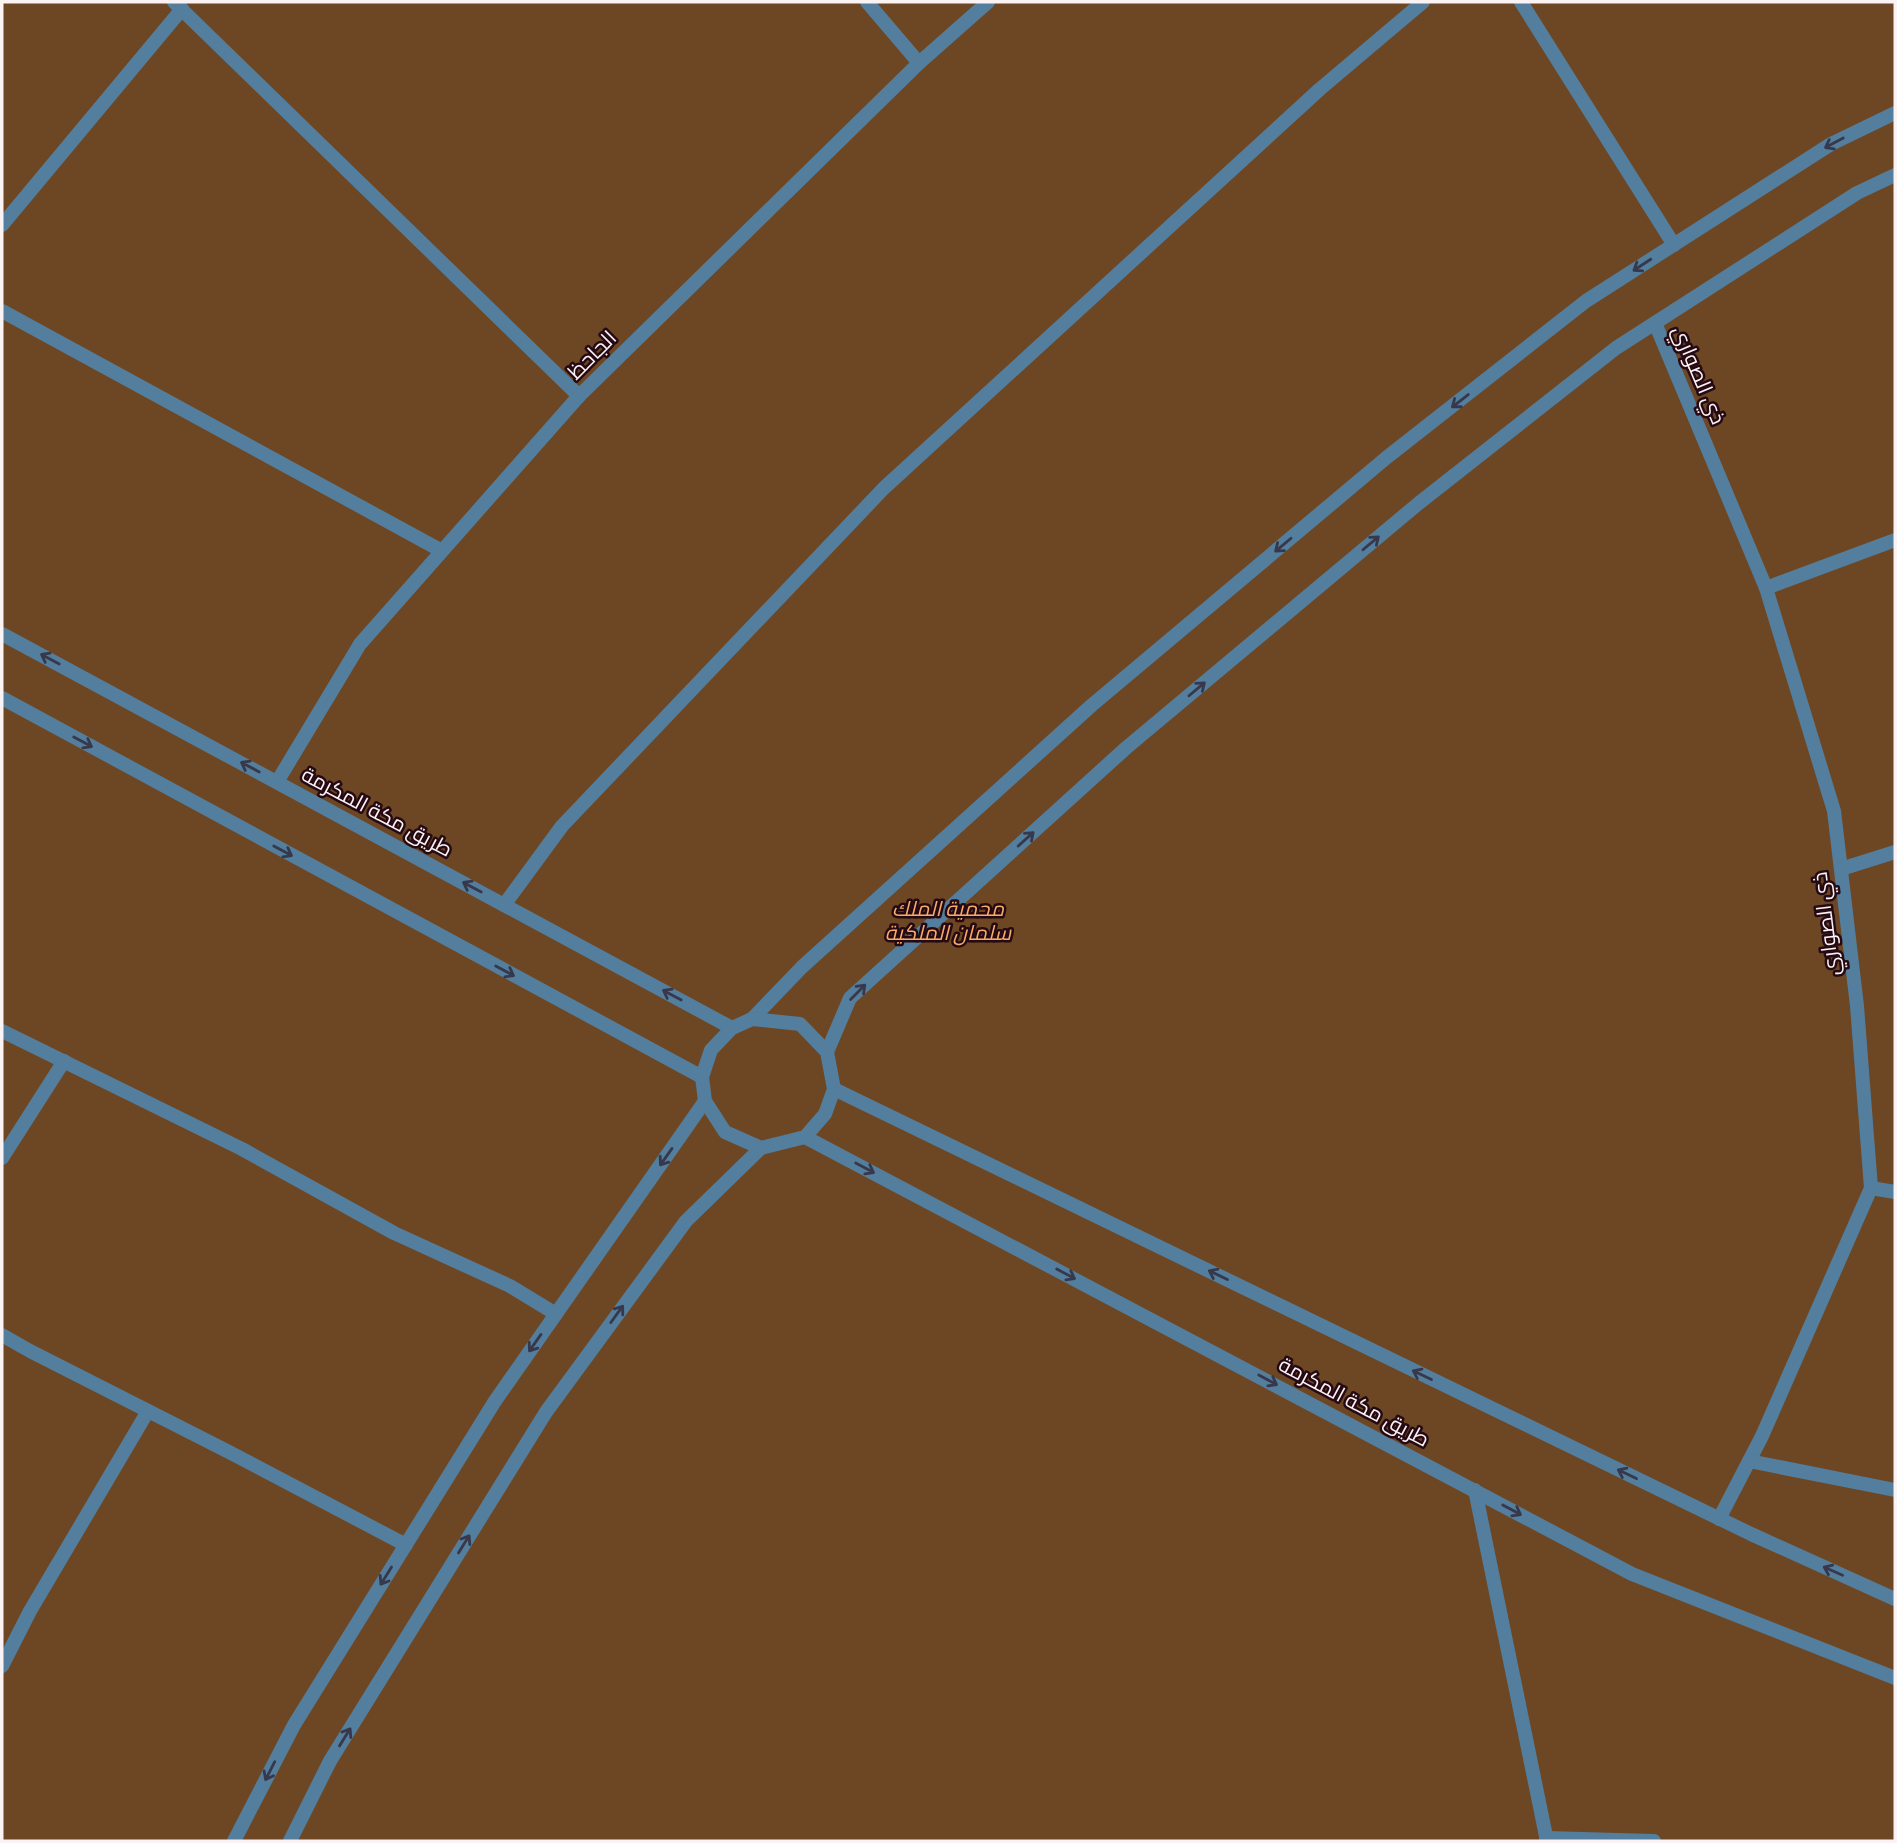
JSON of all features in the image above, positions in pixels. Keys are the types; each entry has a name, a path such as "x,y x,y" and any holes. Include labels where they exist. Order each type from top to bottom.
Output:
{"street":[{"path":"867,2 919,63"},
{"name":"الجاحظ","path":"277,782 359,644 579,396 919,63 988,2"},
{"path":"504,905 562,826 884,488 1320,89 1423,2"},
{"path":"1521,2 1674,245"},
{"path":"2,225 178,5 579,396"},
{"path":"761,1148 725,1132 705,1101 702,1077 711,1050 732,1028 752,1019 802,967 1103,696 1387,458 1586,301 1831,144 1895,113"},
{"path":"827,1052 850,998 1126,748 1419,503 1616,348 1857,193 1895,175"},
{"path":"2,311 442,551"},
{"name":"ذي الصواري","path":"1655,323 1766,589 1834,811 1857,1006 1871,1188 1762,1436 1719,1519"},
{"path":"1766,589 1895,540"},
{"name":"طريق مكة المكرمة","path":"2,634 732,1028"},
{"path":"2,698 702,1077"},
{"path":"1841,869 1895,852"},
{"path":"290,1841 330,1761 546,1412 685,1221 761,1148 805,1137 825,1114 834,1089 827,1052 800,1024 752,1019"},
{"path":"2,1031 242,1149 394,1233 510,1286 556,1314"},
{"path":"2,1158 64,1061"},
{"path":"834,1089 1719,1519 1895,1599"},
{"path":"234,1841 294,1725 495,1401 705,1101"},
{"name":"طريق مكة المكرمة","path":"805,1137 1632,1574 1895,1678"},
{"path":"1871,1188 1895,1192"},
{"path":"2,1335 405,1545"},
{"path":"2,1666 30,1611 148,1411"},
{"path":"1749,1461 1895,1490"},
{"path":"1475,1490 1547,1840 1654,1841"}],"green space":[{"name":"محمية الملك سلمان الملكية","path":"2,2 1895,2 1895,1841 2,1841"}]}
